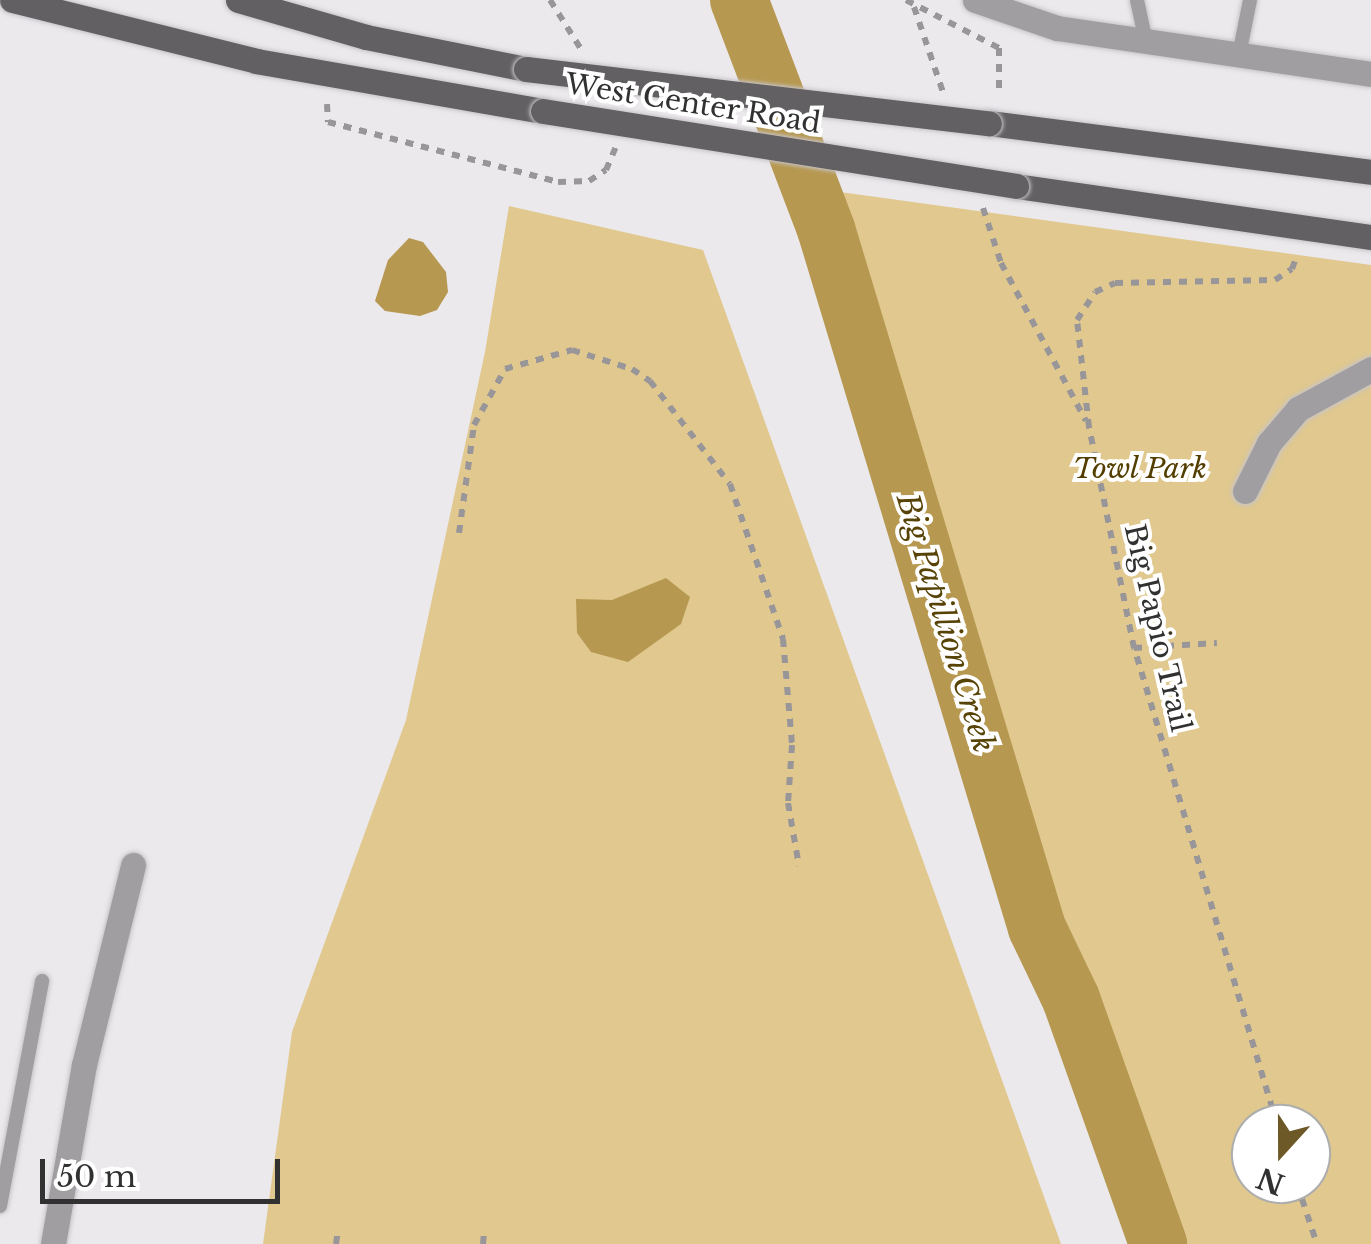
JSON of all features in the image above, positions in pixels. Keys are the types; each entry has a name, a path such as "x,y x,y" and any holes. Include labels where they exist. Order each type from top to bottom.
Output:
{"main road":[{"name":"West Center Road","path":"12,0 256,61 542,111 1371,237"},
{"name":"West Center Road","path":"238,0 366,37 526,69 1371,172"}],"street":[{"path":"975,0 1057,28 1371,74"},
{"path":"1245,491 1268,444 1298,409 1371,368"},
{"path":"52,1244 84,1065 133,865"}],"lane":[{"path":"1137,0 1146,42"},
{"path":"1240,55 1250,0"},
{"path":"0,1206 42,981"}],"path":[{"path":"540,0 552,7"},
{"path":"906,0 999,48 999,94"},
{"path":"914,7 948,107"},
{"path":"979,198 1001,263 1089,427"},
{"name":"Big Papio Trail","path":"1271,1104 1134,648 1089,427 1077,320 1096,292 1114,283 1275,280 1292,269 1297,255"},
{"path":"459,533 474,425 505,369 572,350 632,369 650,381 730,484 783,640 792,745 788,803 799,866"},
{"path":"1134,648 1218,643"},
{"path":"1304,1204 1318,1244"},
{"path":"336,1244 338,1229"},
{"path":"483,1244 484,1232"}],"green space":[{"name":"Towl Park","path":"811,188 1371,265 1371,1244 1158,1244 1071,999 1019,874 994,772"},
{"path":"509,206 703,250 1061,1244 263,1244 292,1032 406,720 485,352"}],"shaded area":[{"path":"409,238 423,242 446,272 448,292 437,310 420,316 385,311 375,301 388,260"},
{"path":"666,578 690,597 681,624 628,662 591,652 577,633 576,599 612,600"}],"waterway":[{"name":"Big Papillion Creek","path":"739,0 826,229 1037,928 1071,999 1158,1244"}]}
